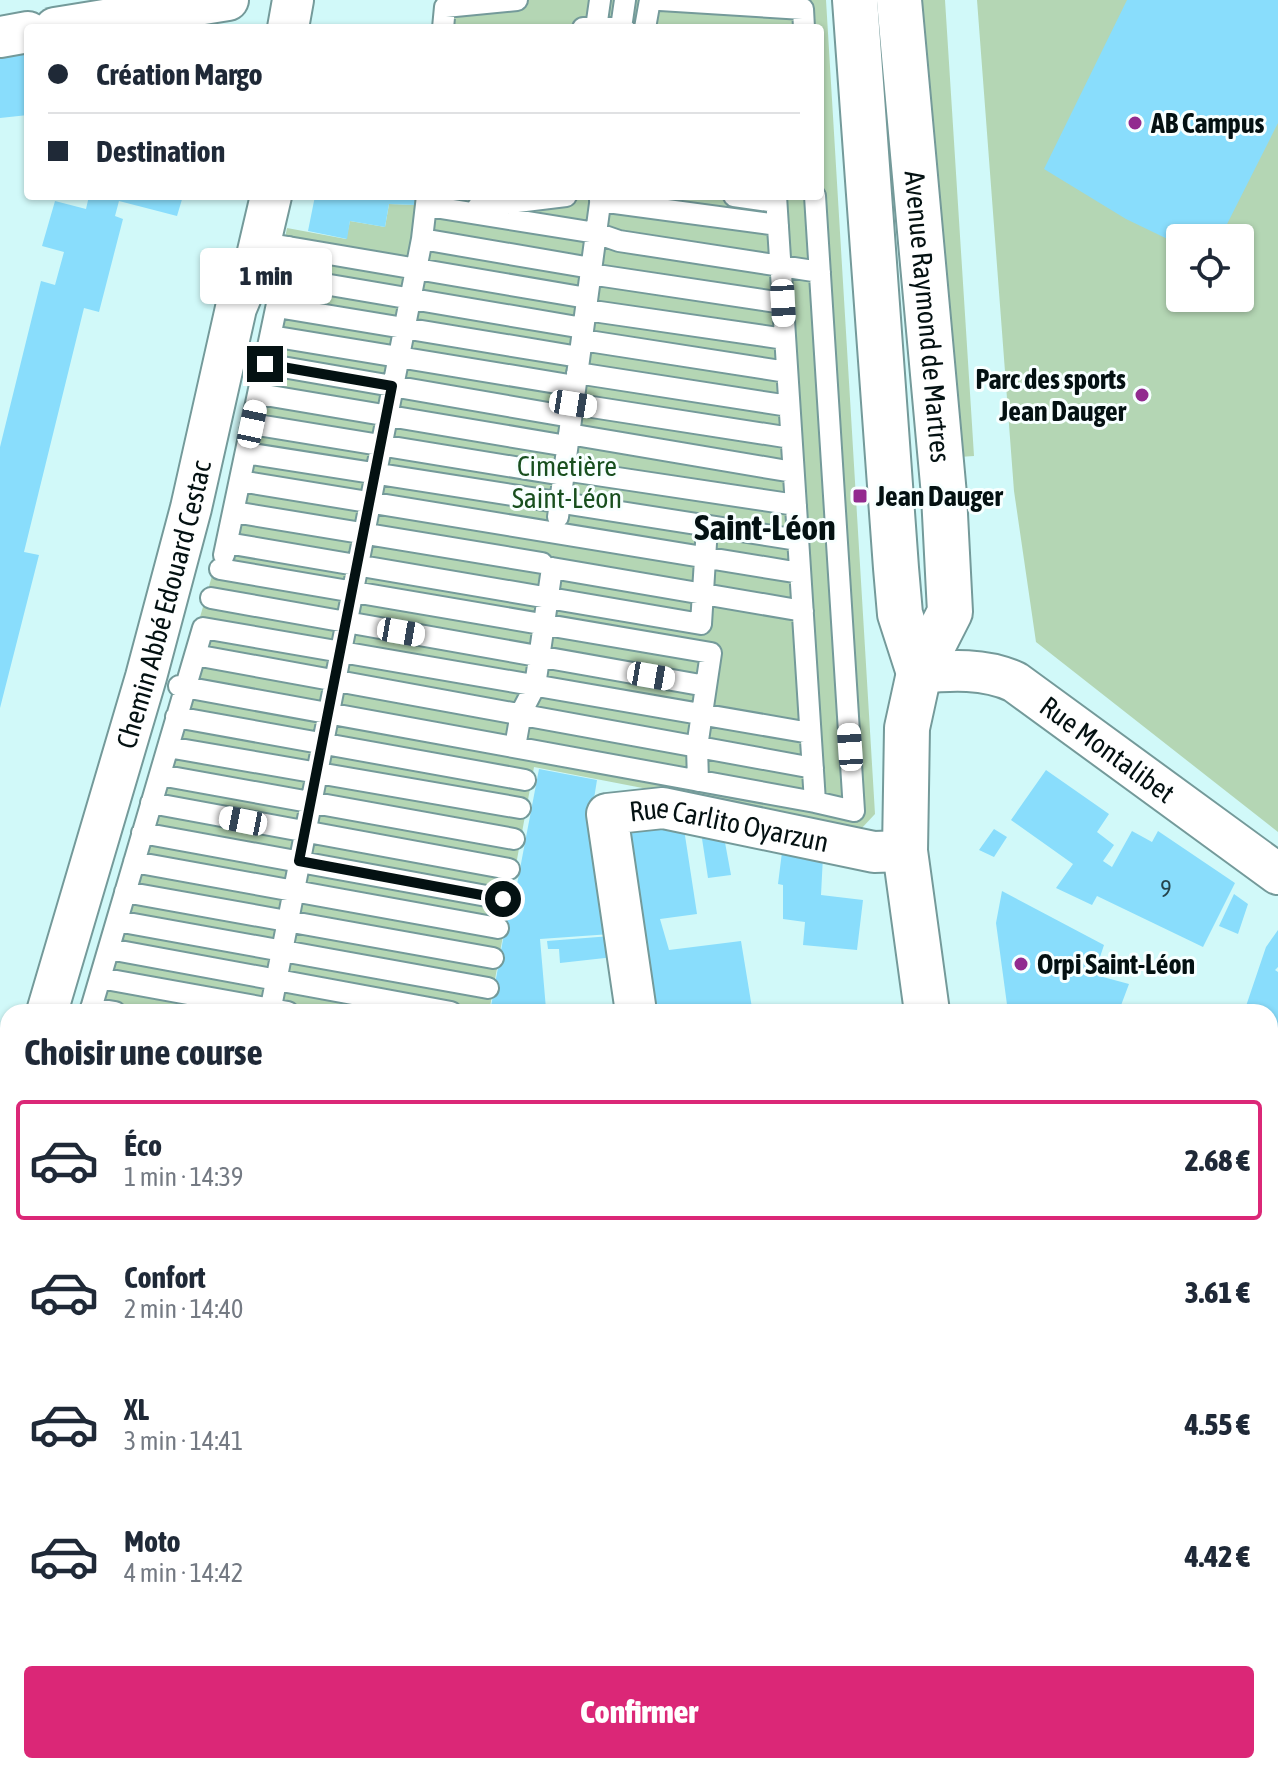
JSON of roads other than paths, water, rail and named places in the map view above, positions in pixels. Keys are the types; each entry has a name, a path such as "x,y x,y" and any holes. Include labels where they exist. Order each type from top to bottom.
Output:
{"main road":[{"name":"Avenue Raymond de Martres","path":"855,0 900,614 919,673"},
{"name":"Avenue Raymond de Martres","path":"899,0 944,495 950,612 919,673 907,728 905,851 926,1004"}],"street":[{"path":"80,24 228,0"},
{"path":"289,24 293,0"},
{"path":"0,37 24,33"},
{"name":"Chemin Abbé Edouard Cestac","path":"49,1004 146,677 191,508 236,308 256,260 270,200"},
{"name":"Rue Montalibet","path":"919,673 951,670 998,674 1015,682 1278,874"},
{"name":"Rue Carlito Oyarzun","path":"635,1004 607,814 663,808 874,852 905,851"}],"lane":[{"path":"443,24 445,7 517,0"},
{"path":"593,24 600,0"},
{"path":"622,24 625,0"},
{"path":"646,24 650,0"},
{"path":"660,0 803,9 804,24"},
{"path":"454,210 534,200"},
{"path":"555,536 600,200"},
{"path":"607,200 778,225"},
{"path":"776,200 815,802"},
{"path":"182,686 854,811 815,200"},
{"path":"276,1004 281,950 427,201 454,210 596,233 619,241 820,272"},
{"path":"422,239 783,303"},
{"path":"93,1004 168,747 182,686 195,655 227,543 283,277 286,246 415,268 577,372"},
{"path":"283,277 409,298 793,472"},
{"path":"277,307 404,328 577,372 791,438"},
{"path":"271,336 398,357 577,372 789,406"},
{"path":"259,394 386,415 577,372 785,339"},
{"path":"265,364 392,386 577,372 787,372"},
{"path":"252,424 564,473 796,505"},
{"path":"246,453 559,505 798,540"},
{"path":"240,481 555,536 800,573"},
{"path":"234,512 803,611"},
{"path":"698,781 697,747 712,638 701,624 707,527"},
{"path":"547,565 565,562 569,554 562,540 555,536"},
{"path":"227,543 701,624"},
{"path":"515,747 521,713 535,686 548,598 547,565"},
{"path":"220,569 711,653"},
{"path":"211,598 706,686"},
{"path":"203,628 810,733"},
{"path":"195,655 813,768"},
{"path":"176,717 525,780"},
{"path":"168,747 520,808"},
{"path":"160,775 514,839"},
{"path":"151,803 509,869"},
{"path":"142,833 503,899"},
{"path":"134,862 498,928"},
{"path":"125,892 493,958"},
{"path":"117,921 488,988"},
{"path":"109,949 409,1004"},
{"path":"100,978 239,1004"}],"place":[{"name":"AB Campus","path":"1135,123"},
{"name":"Parc des sports Jean Dauger","path":"1142,395"},
{"name":"Jean Dauger","path":"860,496"},
{"name":"Orpi Saint-Léon","path":"1021,964"}],"district":[{"name":"Saint-Léon","path":"765,527"}],"park label":[{"name":"Cimetière Saint-Léon","path":"567,482"}]}
